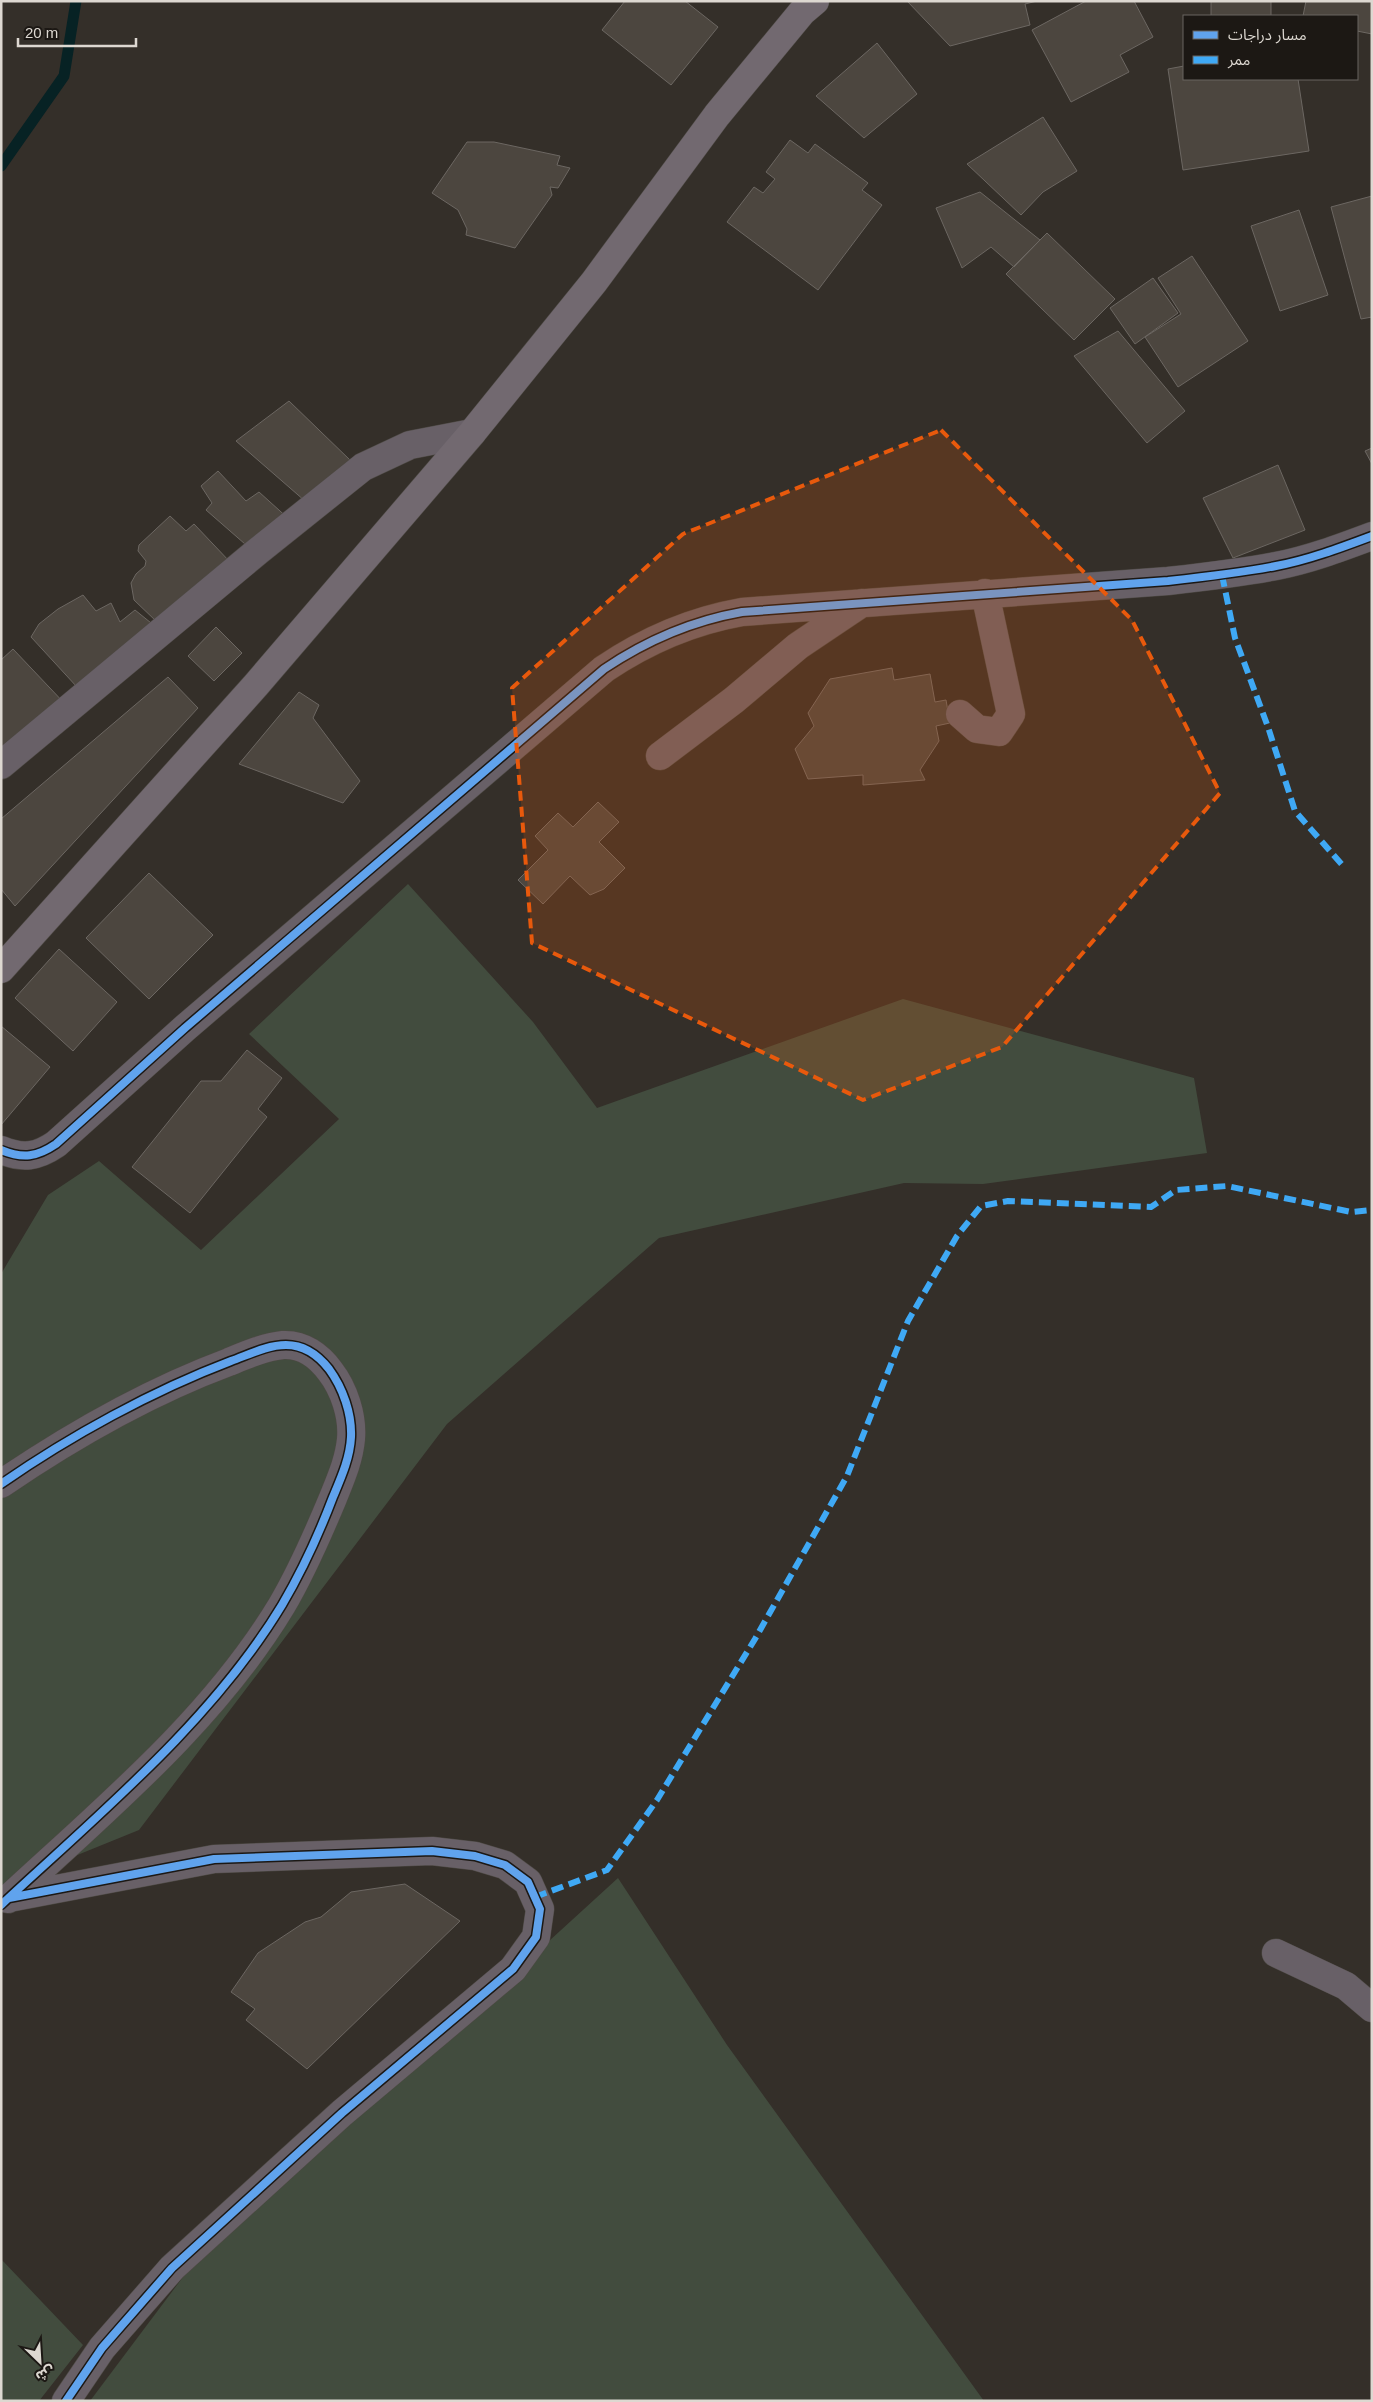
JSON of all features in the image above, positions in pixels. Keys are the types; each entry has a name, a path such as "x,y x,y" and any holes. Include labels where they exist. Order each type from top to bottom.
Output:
{"main road":[{"path":"1,969 256,685 472,433 594,282 717,116 802,12 815,1"}],"street":[{"path":"1,765 258,551 363,468 410,445 472,433"},
{"path":"1,1150 27,1156 42,1154 56,1144 185,1028 604,669 633,650 689,624 717,616 742,612 1222,575 1295,561 1372,536"},
{"path":"960,714 977,729 1000,732 1011,714 985,593"},
{"path":"660,756 734,700 798,646 864,602"},
{"path":"1,1484 108,1419 203,1372 258,1351 285,1345 306,1348 323,1360 340,1383 348,1409 351,1436 347,1463 317,1539 282,1605 240,1666 193,1721 5,1902"},
{"path":"5,1902 214,1859 432,1851 475,1856 506,1865 528,1882 540,1909 536,1937 513,1969 342,2113 172,2268 102,2348 66,2401"},
{"path":"1276,1953 1346,1986 1372,2008"}],"highlighted area":[{"path":"941,430 1132,620 1220,793 1002,1047 863,1100 532,943 512,688 683,534"}],"green space":[{"path":"408,884 533,1022 597,1108 903,999 1194,1078 1207,1153 983,1184 904,1183 659,1238 447,1424 139,1830 1,1886 1,1274 48,1195 99,1161 201,1250 339,1119 249,1034"},
{"path":"618,1878 727,2045 984,2401 90,2401 186,2273"},
{"path":"1,2259 83,2345 39,2401 1,2401"}],"building":[{"path":"625,1 685,1 718,27 671,85 602,30"},
{"path":"907,1 1037,1 1025,4 1030,25 950,46"},
{"path":"1086,1 1134,1 1153,37 1120,55 1129,72 1071,102 1032,30"},
{"path":"1211,1 1271,1 1271,15 1211,15"},
{"path":"1306,1 1372,1 1372,34 1358,31 1358,15 1303,15"},
{"path":"877,43 917,94 864,138 816,96"},
{"path":"1183,66 1183,80 1298,80 1309,151 1183,170 1168,69"},
{"path":"1043,117 1077,171 1043,192 1021,215 967,164"},
{"path":"790,140 808,153 815,144 868,183 862,190 882,205 818,290 727,222 754,187 763,193 775,179 766,172"},
{"path":"467,142 494,142 560,156 557,165 570,168 558,188 550,187 552,195 515,248 466,235 467,229 458,210 432,193"},
{"path":"980,192 1040,240 1014,267 991,247 962,268 936,208"},
{"path":"1372,196 1372,317 1361,319 1331,207"},
{"path":"1299,210 1328,295 1280,311 1251,226"},
{"path":"1047,233 1115,299 1074,340 1006,274"},
{"path":"1192,256 1248,341 1178,387 1145,337 1181,314 1158,278"},
{"path":"1153,278 1178,313 1135,344 1110,308"},
{"path":"1118,331 1185,411 1147,443 1074,356"},
{"path":"289,401 350,460 305,501 236,441"},
{"path":"1372,448 1372,464 1365,451"},
{"path":"1278,465 1305,530 1233,558 1203,498"},
{"path":"218,471 246,501 259,492 290,520 253,551 206,510 212,503 201,486"},
{"path":"170,516 186,531 194,524 231,563 157,622 134,600 131,583 136,574 145,566 146,561 138,551 139,545"},
{"path":"83,595 96,611 111,603 120,622 135,610 156,627 77,687 31,637 39,624 58,609"},
{"path":"216,627 242,653 214,681 188,656"},
{"path":"13,649 67,706 1,757 1,660"},
{"path":"892,668 894,680 930,674 935,702 946,700 950,723 936,726 939,741 920,770 925,780 863,785 863,775 808,779 795,749 814,726 808,713 830,679"},
{"path":"168,677 198,708 15,906 1,889 1,819"},
{"path":"299,692 319,705 313,718 360,781 343,803 239,764"},
{"path":"598,802 619,822 599,842 625,868 604,889 590,895 570,876 543,904 518,880 548,850 535,836 558,813 573,827"},
{"path":"149,873 213,935 149,999 86,938"},
{"path":"59,949 117,1002 73,1051 15,998"},
{"path":"1,1026 50,1067 1,1125"},
{"path":"247,1050 282,1078 258,1109 267,1117 190,1213 132,1167 201,1081 221,1081"},
{"path":"405,1884 460,1921 307,2069 246,2020 255,2009 231,1992 258,1953 305,1922 321,1917 351,1892"}],"waterway":[{"path":"1,166 64,76 76,1"}],"marked path":[{"path":"1222,575 1235,638 1268,727 1295,811 1344,867"},
{"path":"535,1897 607,1870 657,1800 755,1639 847,1476 908,1321 957,1236 981,1206 1008,1201 1151,1207 1176,1190 1227,1186 1351,1212 1372,1210"}],"cycle path":[{"path":"1,1150 16,1155 30,1155 42,1152 56,1144 185,1028 604,669 637,649 670,633 687,626 742,612 1168,581 1236,573 1300,560 1372,536"},
{"path":"1,1484 83,1432 142,1400 201,1373 251,1353 279,1345 293,1345 305,1349 320,1359 338,1384 346,1402 350,1419 351,1437 347,1460 322,1525 282,1605 254,1647 222,1688 152,1764 115,1801 1,1905"},
{"path":"9,1898 214,1859 432,1851 475,1856 505,1865 528,1882 540,1909 536,1937 513,1969 342,2113 172,2268 102,2348 66,2401"}]}
